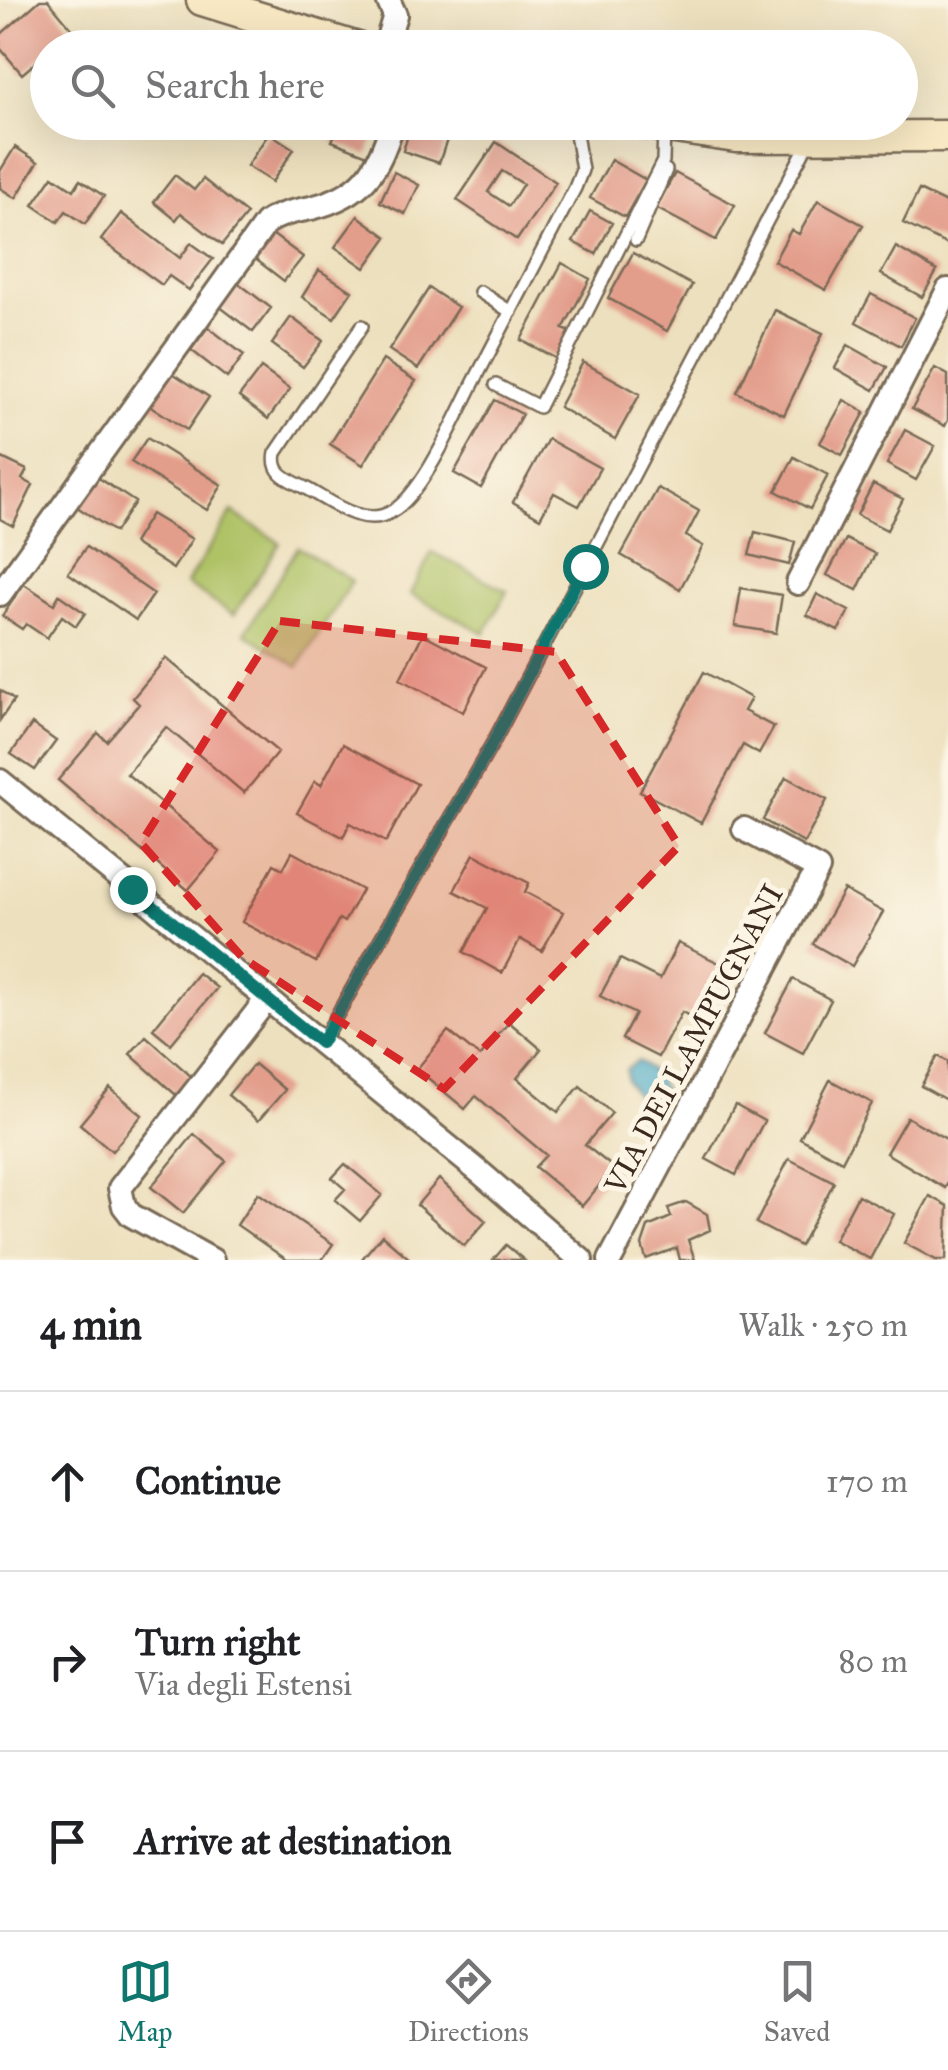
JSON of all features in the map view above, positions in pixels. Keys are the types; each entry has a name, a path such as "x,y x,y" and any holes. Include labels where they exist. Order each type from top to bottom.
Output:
{"main road":[{"path":"202,0 300,30"},
{"path":"918,136 948,136"}],"street":[{"path":"388,0 394,15 390,30"},
{"path":"0,594 266,223 350,193 378,164 387,140"},
{"path":"798,583 948,290"},
{"path":"0,782 581,1260"},
{"name":"VIA DEI LAMPUGNANI","path":"610,1260 818,869 744,830"},
{"path":"212,1260 127,1212 120,1188 267,999"}],"lane":[{"path":"362,326 274,461 281,474 353,514 374,518 392,512 412,494 442,444 580,178 577,140"},
{"path":"496,385 539,407 663,161 667,140"},
{"path":"321,1043 495,739 810,140"},
{"path":"636,240 666,170 663,161"},
{"path":"480,292 511,312"}],"highlighted area":[{"path":"280,621 556,652 679,846 444,1089 243,958 141,843"}],"green space":[{"path":"232,512 280,543 234,615 186,584"},
{"path":"298,547 352,581 298,667 245,633"},
{"path":"432,552 507,591 485,633 410,594"}],"water":[{"path":"638,1061 653,1074 665,1093 668,1106 660,1114 648,1113 626,1080 626,1069"}],"building":[{"path":"40,0 48,0 73,30 30,30 30,67 22,74 0,48 0,35"},
{"path":"264,140 280,140 294,149 272,182 247,166"},
{"path":"332,140 373,140 367,155"},
{"path":"406,140 447,140 439,163 403,151"},
{"path":"496,142 556,182 517,240 457,200","holes":["502,171 523,184 509,206 488,192"]},
{"path":"15,147 38,162 16,198 0,188 0,171"},
{"path":"611,160 646,180 625,217 590,198"},
{"path":"394,172 419,185 405,214 380,202"},
{"path":"675,173 735,205 716,240 656,208"},
{"path":"175,175 194,190 203,179 247,214 222,245 181,213 176,220 154,202"},
{"path":"53,176 74,190 80,180 104,196 85,224 66,211 58,222 33,205"},
{"path":"919,190 948,204 948,245 903,223"},
{"path":"818,200 863,225 826,290 774,261 791,230 799,234"},
{"path":"590,211 612,223 596,254 573,242"},
{"path":"121,213 180,258 191,243 213,259 189,290 169,276 162,285 101,240"},
{"path":"358,216 387,237 365,268 335,247"},
{"path":"272,234 303,257 284,281 254,258"},
{"path":"896,247 937,271 922,297 881,274"},
{"path":"633,253 692,285 667,331 608,298"},
{"path":"562,263 590,279 563,329 571,332 557,359 521,340"},
{"path":"319,270 352,291 334,318 302,297"},
{"path":"237,282 271,308 253,332 219,306"},
{"path":"429,288 458,307 418,369 389,350"},
{"path":"871,294 915,318 901,346 856,322"},
{"path":"775,310 823,333 784,415 737,392"},
{"path":"291,317 323,341 303,367 272,344"},
{"path":"208,327 244,355 227,378 191,350"},
{"path":"848,345 887,367 874,390 835,368"},
{"path":"383,360 416,381 363,465 330,444"},
{"path":"583,362 640,394 615,439 559,407"},
{"path":"261,368 290,389 268,419 239,397"},
{"path":"935,368 948,375 945,426 912,409"},
{"path":"171,372 209,397 187,430 149,405"},
{"path":"495,400 522,414 481,488 454,473"},
{"path":"844,400 865,412 842,455 820,443"},
{"path":"905,430 935,446 916,480 887,464"},
{"path":"147,438 222,485 207,510 131,462"},
{"path":"548,439 600,468 579,506 554,493 540,518 513,502"},
{"path":"0,457 27,470 22,479 33,485 13,526 0,519"},
{"path":"794,457 828,475 810,509 776,491"},
{"path":"94,475 135,502 115,532 74,505"},
{"path":"873,484 903,499 887,530 857,515"},
{"path":"658,488 699,511 686,536 703,546 680,589 621,555"},
{"path":"151,514 192,539 173,569 133,543"},
{"path":"755,532 795,542 789,565 749,555"},
{"path":"846,539 875,554 857,590 827,575"},
{"path":"86,547 154,594 136,620 68,573"},
{"path":"24,584 54,604 59,595 85,613 76,626 62,616 47,638 26,624 22,629 2,616"},
{"path":"741,588 782,595 776,633 735,626"},
{"path":"817,594 849,611 838,631 807,615"},
{"path":"423,634 486,667 463,712 400,679"},
{"path":"166,658 278,752 244,793 166,727 127,774 220,852 188,890 58,780 98,733 107,741 139,704 133,698"},
{"path":"704,672 751,698 744,711 774,727 759,754 743,745 701,823 640,791"},
{"path":"0,690 14,700 0,720"},
{"path":"32,724 56,741 35,770 11,754"},
{"path":"343,744 417,784 386,842 350,823 343,837 297,813 315,781 321,785"},
{"path":"786,777 827,800 804,843 763,820"},
{"path":"292,852 362,890 344,922 339,919 316,962 242,922 274,864 283,869"},
{"path":"474,854 529,883 525,892 563,912 542,951 520,939 502,973 464,952 487,908 454,891"},
{"path":"844,890 883,912 852,966 813,944"},
{"path":"678,943 721,964 693,1018 682,1012 658,1057 622,1039 635,1014 600,996 620,959 660,979"},
{"path":"198,973 217,988 171,1044 153,1029"},
{"path":"793,979 831,1000 803,1053 765,1033"},
{"path":"509,1022 541,1049 517,1078 558,1112 580,1086 612,1113 585,1145 614,1168 582,1206 535,1167 546,1155 476,1096 465,1109 417,1069 448,1031 480,1057"},
{"path":"146,1036 192,1077 176,1095 130,1054"},
{"path":"938,1056 948,1062 948,1101 921,1086"},
{"path":"254,1064 285,1090 258,1121 228,1095"},
{"path":"830,1080 872,1103 842,1161 800,1138"},
{"path":"110,1088 142,1115 112,1151 80,1124"},
{"path":"735,1105 764,1121 736,1175 706,1159"},
{"path":"907,1117 948,1140 945,1188 886,1153"},
{"path":"194,1134 226,1161 183,1213 151,1187"},
{"path":"789,1159 834,1182 800,1246 756,1223"},
{"path":"345,1164 382,1195 360,1221 335,1200 345,1189 332,1178"},
{"path":"439,1179 486,1221 464,1246 417,1205"},
{"path":"258,1193 333,1244 322,1260 287,1260 237,1225"},
{"path":"858,1195 894,1214 870,1259 834,1240"},
{"path":"930,1196 948,1206 946,1260 936,1260 904,1243"},
{"path":"686,1202 707,1214 710,1230 688,1240 695,1260 680,1260 677,1248 646,1259 642,1245 648,1227 671,1217 668,1208"},
{"path":"382,1235 411,1260 361,1260"},
{"path":"506,1245 524,1260 493,1260"}],"route":[{"path":"132,889 321,1043 495,739 585,566"}]}
